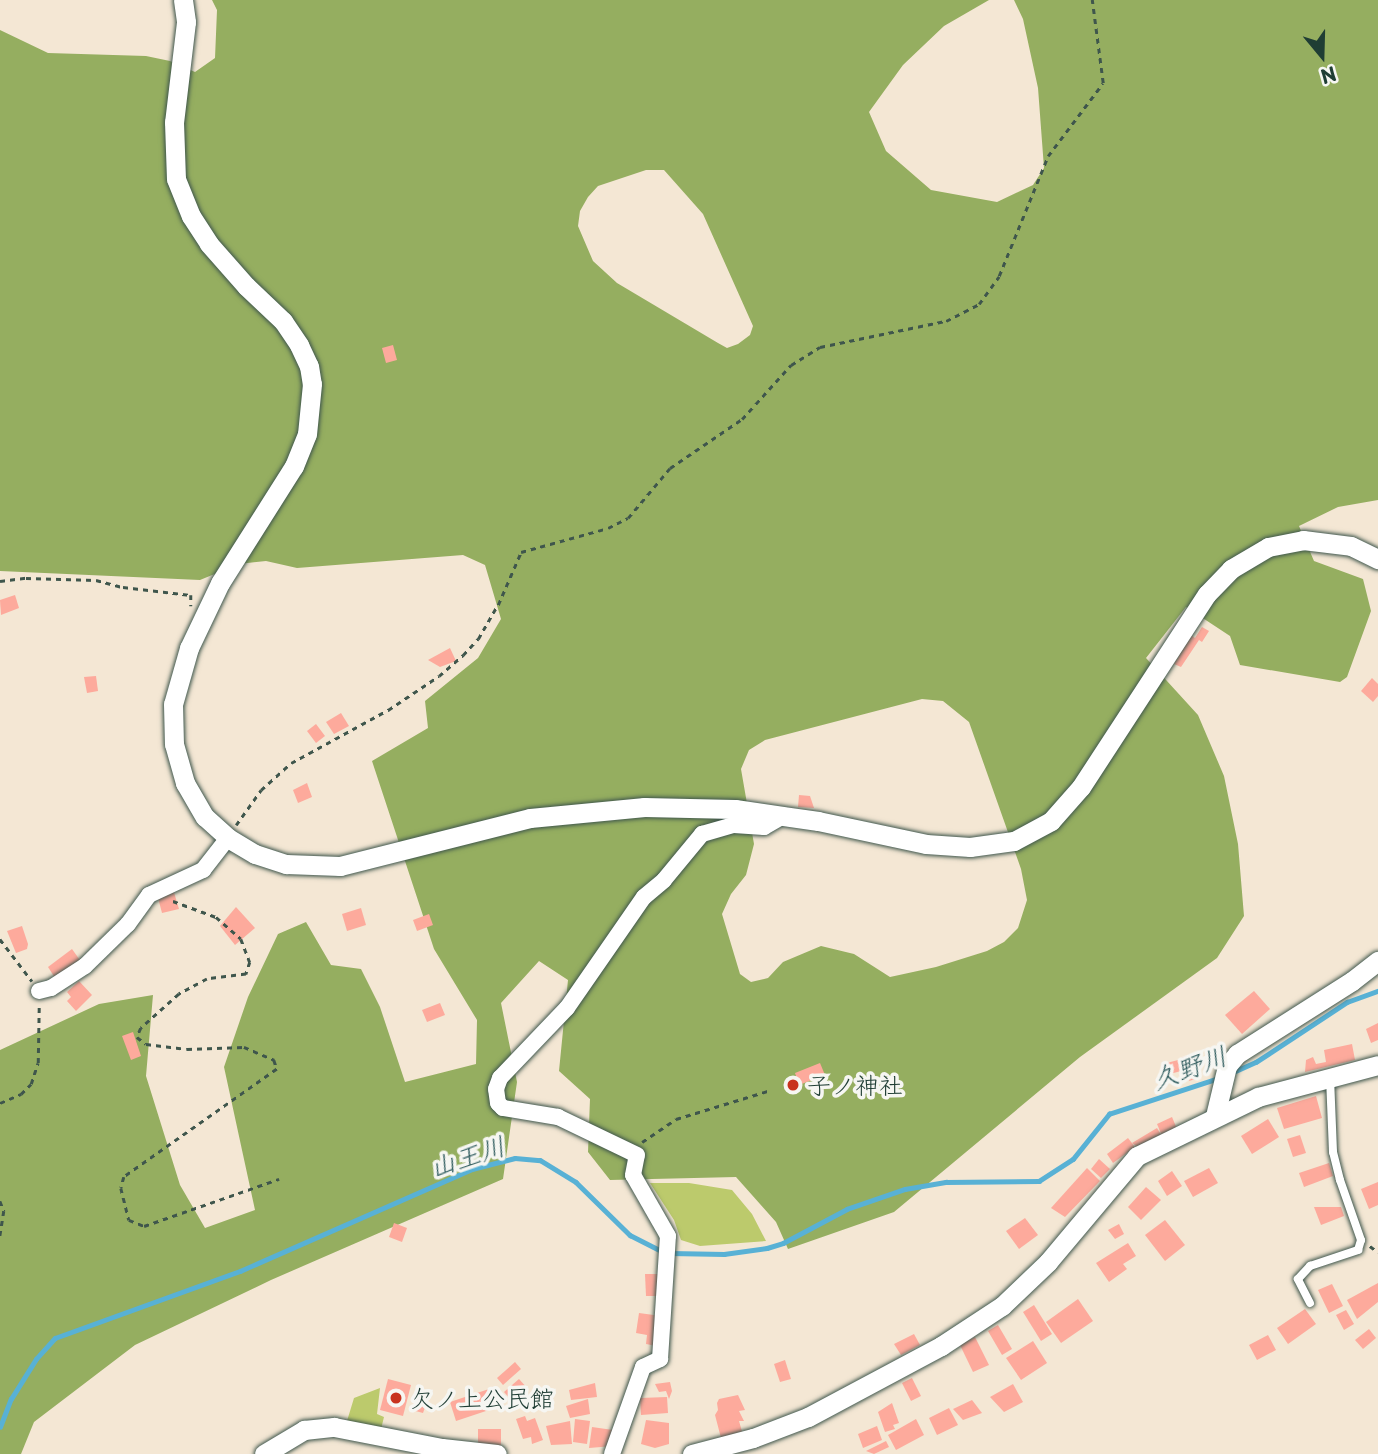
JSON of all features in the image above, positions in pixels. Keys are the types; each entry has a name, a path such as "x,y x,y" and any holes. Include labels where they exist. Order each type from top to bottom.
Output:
{"street":[{"path":"183,0 186,22 173,150 176,179 191,216 209,244 246,286 283,321 299,345 309,366 312,384 307,433 294,466 220,583 189,648 173,704 174,744 184,783 205,817 228,838 255,854 286,864 340,866 477,829 583,811 701,808 783,816 926,844 970,847 1014,841 1051,821 1081,787 1207,594 1231,569 1268,547 1303,540 1351,546 1378,559"},
{"path":"612,1454 643,1367 660,1359 668,1236 634,1175 636,1155 558,1117 503,1108 498,1103 496,1089 500,1078 567,1008 644,897 664,880 702,834 734,825 764,827 783,816"},
{"path":"39,991 51,988 103,951 149,895 203,870 228,838"},
{"path":"1215,1116 1227,1066 1237,1054 1352,981 1378,961"},
{"path":"692,1454 753,1438 808,1417 941,1346 1002,1306 1048,1262 1137,1156 1258,1097 1378,1065"},
{"path":"264,1454 304,1430 334,1427 442,1448 497,1454"}],"lane":[{"path":"1310,1303 1298,1279 1310,1266 1358,1250 1362,1240 1340,1181 1334,1152 1329,1077"}],"path":[{"path":"228,838 245,808 291,763 388,710 439,676 463,655 478,639 498,606 521,552 608,528 628,519 670,468 742,418 791,365 820,347 946,321 979,304 999,276 1048,156 1103,83 1092,0"},
{"path":"0,581 26,578 96,580 123,587 191,595 191,610"},
{"path":"149,895 181,902 216,917 241,939 250,962 246,974 207,979 180,994 141,1028 137,1037 146,1044 187,1049 243,1046 274,1060 277,1069 124,1177 121,1188 129,1220 144,1226 279,1180"},
{"path":"0,939 39,991 38,1063 31,1084 21,1094 0,1103"},
{"path":"636,1155 642,1141 676,1119 771,1090"},
{"path":"0,1201 4,1211 0,1236"}],"green space":[{"path":"212,0 989,0 944,26 903,65 869,112 886,151 931,190 997,202 1033,185 1044,168 1038,88 1023,19 1014,0 1378,0 1378,500 1338,507 1299,526 1314,561 1363,579 1371,611 1347,677 1340,682 1240,665 1230,636 1186,607 1146,658 1198,715 1224,776 1238,844 1244,916 1217,958 1080,1057 894,1212 788,1249 776,1222 736,1177 610,1180 588,1152 590,1099 559,1071 568,980 539,961 501,1003 517,1082 503,1179 271,1280 135,1345 34,1422 21,1454 0,1454 0,1050 99,1004 153,995 146,1076 180,1185 205,1228 255,1210 224,1067 248,997 278,934 306,922 331,965 361,969 380,1007 405,1082 476,1064 477,1020 434,949 372,761 428,728 425,701 478,658 501,619 485,565 463,555 297,568 266,561 239,564 200,580 0,571 0,30 48,53 146,56 170,61 195,72 215,58 217,10","holes":["646,170 664,170 703,214 753,326 750,335 738,344 727,348 718,343 617,283 593,261 578,226 580,211 588,197 598,186","922,699 943,701 969,722 1021,869 1027,900 1018,928 1004,942 987,951 936,967 890,977 854,954 821,946 783,962 768,978 751,982 740,974 722,914 731,894 746,875 754,844 741,769 749,750 765,740"]},
{"path":"650,1183 689,1183 732,1190 752,1214 766,1241 700,1246 681,1240 674,1220"},
{"path":"380,1388 377,1414 384,1417 381,1429 347,1421 354,1398"}],"building":[{"path":"393,345 397,360 386,363 382,348"},
{"path":"15,595 19,608 1,615 0,600"},
{"path":"1202,627 1209,631 1202,642 1199,640 1181,667 1174,664 1191,635 1195,638"},
{"path":"450,648 456,661 440,667 428,660"},
{"path":"96,676 98,691 87,693 84,677"},
{"path":"1372,678 1378,684 1378,696 1373,702 1361,691"},
{"path":"341,713 349,726 334,734 326,722"},
{"path":"316,724 325,736 316,743 307,731"},
{"path":"307,783 312,797 298,803 293,790"},
{"path":"799,795 810,796 814,808 798,807"},
{"path":"173,889 179,909 162,913 157,894"},
{"path":"236,907 255,928 235,945 220,926"},
{"path":"361,908 366,925 347,931 342,914"},
{"path":"429,914 433,925 417,931 413,920"},
{"path":"22,926 27,949 16,953 7,931"},
{"path":"72,949 82,963 57,981 48,967"},
{"path":"79,981 92,995 76,1011 67,1001 71,997 67,992"},
{"path":"1254,991 1270,1009 1242,1034 1225,1015"},
{"path":"440,1003 445,1015 427,1022 422,1010"},
{"path":"1378,1023 1378,1040 1371,1043 1366,1029"},
{"path":"133,1032 141,1056 131,1060 122,1036"},
{"path":"1352,1044 1355,1060 1305,1072 1306,1060 1313,1057 1316,1064 1326,1062 1324,1050"},
{"path":"1191,1054 1199,1078 1189,1081 1181,1058"},
{"path":"1178,1060 1181,1071 1166,1075 1163,1064"},
{"name":"子ノ神社","path":"820,1063 825,1075 799,1085 795,1073"},
{"path":"1316,1096 1322,1118 1284,1129 1277,1108"},
{"path":"1172,1117 1177,1129 1162,1136 1157,1124"},
{"path":"1268,1119 1279,1137 1252,1154 1241,1136"},
{"path":"1157,1128 1162,1136 1140,1149 1132,1143"},
{"path":"1300,1135 1306,1153 1293,1157 1287,1139"},
{"path":"1128,1138 1135,1147 1113,1163 1107,1154"},
{"path":"1099,1159 1110,1169 1101,1178 1091,1169"},
{"path":"1329,1163 1333,1176 1304,1187 1299,1173"},
{"path":"1087,1168 1100,1181 1065,1217 1051,1208"},
{"path":"1209,1168 1218,1183 1193,1197 1184,1181"},
{"path":"1172,1171 1182,1186 1167,1196 1158,1181"},
{"path":"1378,1182 1378,1205 1369,1209 1361,1189"},
{"path":"1146,1187 1161,1200 1141,1220 1128,1207"},
{"path":"1314,1207 1341,1207 1344,1216 1321,1225"},
{"path":"1025,1218 1038,1235 1019,1249 1006,1231"},
{"path":"1165,1220 1185,1245 1165,1261 1145,1235"},
{"path":"394,1223 407,1228 402,1242 389,1237"},
{"path":"1119,1224 1124,1234 1115,1239 1108,1230"},
{"path":"1128,1243 1136,1256 1123,1264 1127,1269 1109,1282 1096,1263"},
{"path":"645,1274 661,1274 661,1296 646,1296"},
{"path":"1378,1283 1378,1302 1357,1319 1347,1300"},
{"path":"1332,1284 1343,1306 1329,1313 1318,1290"},
{"path":"1078,1299 1093,1321 1061,1343 1046,1322"},
{"path":"1034,1305 1052,1334 1041,1341 1023,1312"},
{"path":"1305,1309 1316,1324 1288,1344 1277,1328"},
{"path":"1346,1310 1354,1324 1344,1330 1336,1315"},
{"path":"639,1313 661,1316 656,1346 646,1344 647,1335 636,1333"},
{"path":"998,1325 1012,1349 1002,1355 988,1331"},
{"path":"1369,1329 1376,1338 1363,1349 1355,1340"},
{"path":"914,1334 920,1345 901,1355 894,1344"},
{"path":"1268,1335 1276,1350 1257,1360 1249,1345"},
{"path":"975,1337 989,1365 973,1372 960,1345"},
{"path":"1033,1341 1047,1363 1021,1380 1006,1358"},
{"path":"785,1360 791,1379 780,1382 774,1364"},
{"path":"515,1362 521,1369 503,1385 497,1378"},
{"path":"912,1378 921,1396 911,1401 902,1383"},
{"name":"欠ノ上公民館","path":"388,1379 411,1385 403,1416 380,1410"},
{"path":"519,1379 528,1389 513,1402 504,1392"},
{"path":"670,1382 672,1391 669,1399 666,1391 659,1392 655,1384"},
{"path":"595,1383 597,1397 571,1400 569,1390"},
{"path":"1013,1384 1023,1402 1004,1412 990,1397"},
{"path":"489,1389 495,1408 456,1421 450,1402"},
{"path":"417,1395 428,1399 423,1413 412,1410"},
{"path":"738,1395 745,1410 739,1411 744,1421 739,1421 743,1435 721,1438 715,1415 718,1410 717,1403 719,1399"},
{"path":"667,1397 668,1413 641,1415 640,1398"},
{"path":"588,1399 590,1414 570,1418 566,1406"},
{"path":"972,1400 982,1413 963,1420 953,1409"},
{"path":"892,1403 899,1423 893,1425 895,1429 885,1432 878,1412"},
{"path":"949,1408 958,1425 937,1435 929,1418"},
{"path":"525,1416 527,1421 535,1418 543,1440 532,1444 531,1437 523,1439 516,1419"},
{"path":"575,1419 590,1421 587,1444 573,1442"},
{"path":"916,1419 924,1435 896,1450 888,1435"},
{"path":"646,1420 669,1423 669,1444 655,1448 641,1444"},
{"path":"570,1421 572,1444 551,1445 546,1426"},
{"path":"877,1426 882,1440 863,1448 858,1434"},
{"path":"592,1427 613,1430 613,1446 589,1448"},
{"path":"478,1429 501,1429 501,1445 478,1445"},
{"path":"886,1441 889,1447 874,1454 866,1451"}],"waterway":[{"name":"久野川","path":"1231,1073 1256,1062 1347,1002 1378,991"},
{"name":"山王川","path":"670,1253 724,1254 767,1248 783,1243 847,1209 905,1189 946,1182 1039,1181 1073,1159 1109,1114 1216,1079"},
{"name":"山王川","path":"0,1427 11,1399 36,1359 55,1338 240,1271 472,1169 515,1158 540,1160 576,1182 630,1235 662,1251"}],"place":[{"name":"子ノ神社","path":"793,1085"},
{"name":"欠ノ上公民館","path":"396,1398"}]}
